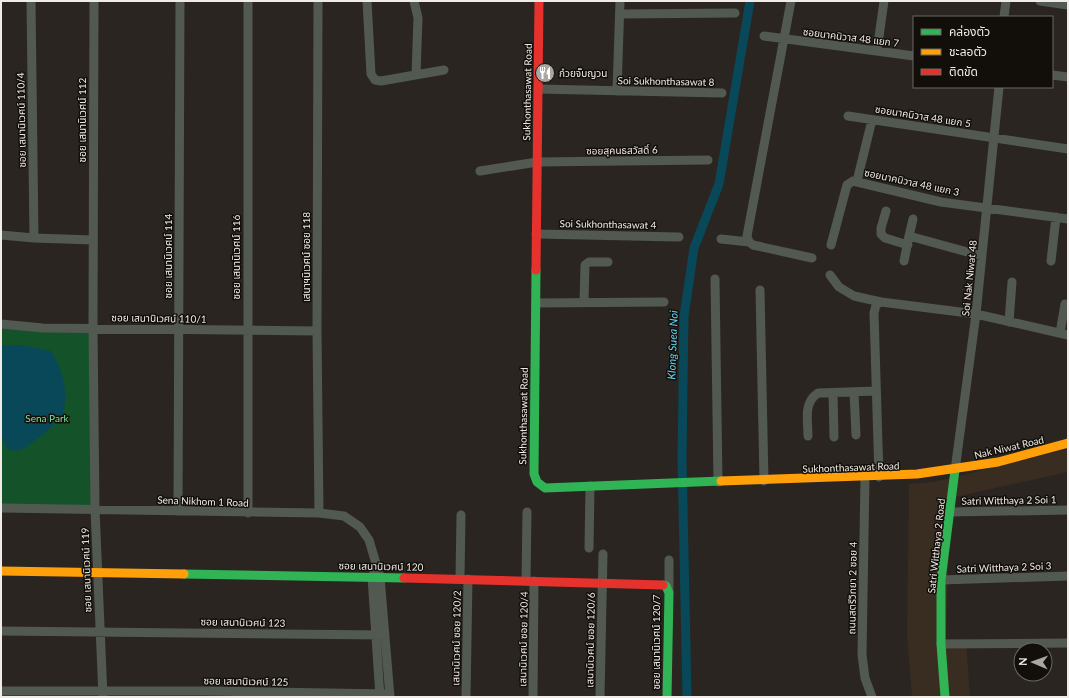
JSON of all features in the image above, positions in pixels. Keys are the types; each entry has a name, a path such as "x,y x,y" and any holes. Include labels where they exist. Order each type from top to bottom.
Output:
{"main road":[{"name":"Sukhonthasawat Road","path":"539,1 534,478 540,486 545,488 879,477 955,470"},
{"name":"Nak Niwat Road","path":"955,470 998,462 1068,444"},
{"name":"Satri Witthaya 2 Road","path":"945,697 941,644 941,580 955,470"},
{"name":"ซอย เสนานิเวศน์ 120","path":"1,571 376,577 660,584 667,590"},
{"name":"ซอย เสนานิเวศน์ 120/7","path":"666,697 667,590"}],"street":[{"name":"ซอย เสนานิเวศน์ 110/4","path":"31,1 34,238"},
{"name":"ซอย เสนานิเวศน์ 112","path":"94,1 93,328 95,442"},
{"name":"ซอย เสนานิเวศน์ 114","path":"178,511 180,1"},
{"name":"ซอย เสนานิเวศน์ 116","path":"248,1 248,513"},
{"name":"เสนาฯนิเวศน์ ซอย 118","path":"318,1 317,331 319,513"},
{"path":"367,1 371,74 374,80 381,81 444,70"},
{"path":"414,1 418,18 416,75"},
{"path":"617,91 620,1"},
{"path":"749,242 747,236 791,1"},
{"path":"877,51 884,1"},
{"path":"1004,16 1006,1"},
{"path":"1040,1 1068,5"},
{"path":"620,14 735,13"},
{"name":"ซอยนาคนิวาส 48 แยก 7","path":"764,36 784,40 913,56"},
{"path":"1053,75 1068,77"},
{"name":"Soi Nak Niwat 48","path":"955,470 976,314 999,88"},
{"name":"Soi Sukhonthasawat 8","path":"538,89 722,93"},
{"name":"ซอยนาคนิวาส 48 แยก 5","path":"848,116 1068,149"},
{"path":"857,181 872,120"},
{"name":"ซอยสุคนธสวัสดิ์ 6","path":"480,171 537,162 708,160"},
{"name":"ซอยนาคนิวาส 48 แยก 3","path":"831,245 848,185 853,181 941,202 1068,219"},
{"path":"886,211 880,228 881,234 885,238 908,240 982,256"},
{"path":"1051,261 1056,217"},
{"path":"904,260 913,220"},
{"name":"Soi Sukhonthasawat 4","path":"536,234 678,236"},
{"path":"1,235 34,238 93,240"},
{"path":"721,239 749,242 753,245 812,258"},
{"path":"584,302 585,265 589,262 608,262"},
{"path":"830,275 839,287 850,294 881,302 976,314 1064,334 1065,304"},
{"path":"715,279 718,482"},
{"path":"1009,322 1012,282"},
{"path":"760,290 764,481"},
{"path":"536,303 664,302"},
{"path":"879,477 874,313 876,305 881,302"},
{"name":"ซอย เสนานิเวศน์ 110/1","path":"1,324 43,328 317,331"},
{"path":"808,436 807,407 811,397 818,393 876,391"},
{"path":"854,392 856,435"},
{"path":"833,393 834,437"},
{"name":"ซอย เสนานิเวศน์ 119","path":"95,442 96,572 102,694"},
{"name":"ถนนสตรีวิทยา 2 ซอย 4","path":"865,477 862,655 865,678 872,697"},
{"path":"589,548 590,486"},
{"name":"Sena Nikhom 1 Road","path":"1,508 319,513 344,516 360,527 369,540 376,565 381,635 390,696"},
{"name":"Satri Witthaya 2 Soi 1","path":"950,512 1068,510"},
{"name":"เสนานิเวศน์ ซอย 120/4","path":"527,512 533,697"},
{"name":"เสนานิเวศน์ ซอย 120/2","path":"461,515 464,579 466,697"},
{"name":"เสนานิเวศน์ ซอย 120/6","path":"600,697 603,554"},
{"path":"667,590 669,560"},
{"name":"Satri Witthaya 2 Soi 3","path":"941,580 1068,576"},
{"name":"ซอย เสนานิเวศน์ 123","path":"1,631 381,635"},
{"name":"Sena Nikhom 1 Road","path":"380,696 381,635"},
{"path":"941,644 1068,643"},
{"name":"ซอย เสนานิเวศน์ 125","path":"1,691 102,694 390,696"}],"shaded area":[{"path":"1068,449 1068,472 955,497 949,551 946,639 966,639 970,697 912,697 907,636 909,484 934,482"}],"green space":[{"name":"Sena Park","path":"1,328 93,328 95,509 1,508"}],"water":[{"path":"21,345 51,351 61,372 65,389 65,405 63,413 57,422 26,447 19,450 14,450 9,449 6,446 1,433 1,346"}],"waterway":[{"name":"Klong Suea Noi","path":"687,697 682,458 684,316 694,248 719,184 750,1"}],"traffic: fast":[{"path":"536,270 534,474 537,482 545,488 721,481"},
{"path":"945,697 941,644 941,580 955,470"},
{"path":"184,574 404,578"},
{"path":"663,585 666,586 669,593 667,697"}],"traffic: slow":[{"path":"721,481 917,474 998,462 1068,443"},
{"path":"1,571 184,574"}],"traffic: jam":[{"path":"536,270 539,1"},
{"path":"404,578 663,585"}],"place":[{"name":"ก๋วยจั๊บญวน","path":"545,73"}]}
